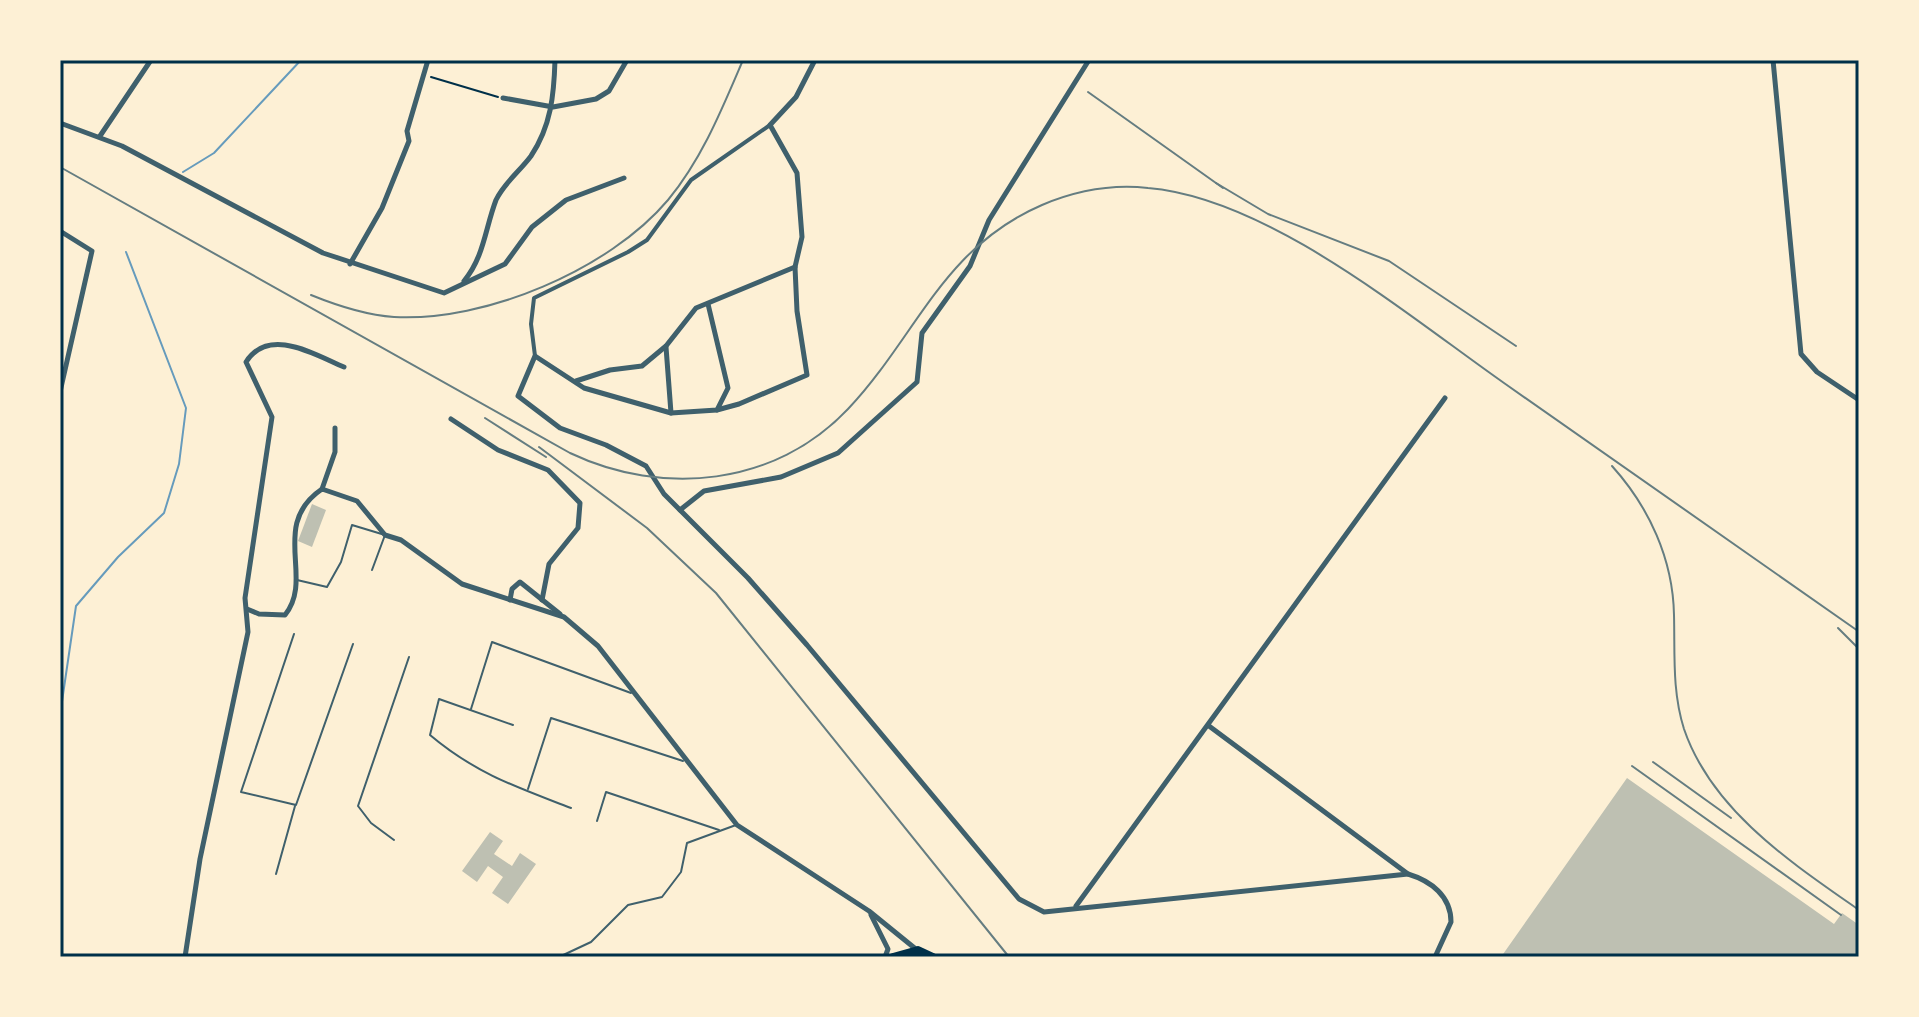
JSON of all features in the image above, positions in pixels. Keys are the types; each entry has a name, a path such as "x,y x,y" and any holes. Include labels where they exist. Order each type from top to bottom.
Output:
{"main road":[{"path":"893,957 918,950 933,957"}],"street":[{"path":"100,136 151,60"},
{"path":"350,264 382,208 409,141 407,131 428,60"},
{"path":"463,282 476,267 500,193 531,155 553,107 555,60"},
{"path":"503,98 553,107 603,97 627,60"},
{"path":"815,60 796,97 770,125 691,180 647,240 534,298 531,324 535,356 518,396 560,428 642,463 680,510 748,578 807,645 1019,899 1044,912 1408,874"},
{"path":"680,510 704,491 781,477 838,453 917,382 922,333 970,266 989,220 1089,60"},
{"path":"1773,60 1801,354 1817,372 1859,400"},
{"path":"60,123 100,136 323,253 444,293 505,264 532,227 566,200 624,178"},
{"path":"535,356 584,388 671,413 717,410 769,393 807,375 797,311 795,267 802,237 797,173 770,125"},
{"path":"60,231 92,251 60,392"},
{"path":"576,382 610,370 642,366 666,346 696,308 795,267"},
{"path":"708,304 728,388 717,410"},
{"path":"185,957 213,791 248,632 245,598 272,417 246,362 252,353 291,345 344,367"},
{"path":"666,346 671,413"},
{"path":"1075,907 1445,398"},
{"path":"451,419 498,450 548,470 580,503 578,528 549,564 542,600"},
{"path":"247,609 259,614 285,615 296,580 293,541 304,501 322,489 335,452 335,428"},
{"path":"322,489 357,501 385,535 401,540 462,584 564,617"},
{"path":"510,600 512,589 520,582 589,636 737,825 869,911 918,950"},
{"path":"1209,726 1408,874 1431,884 1449,907 1451,922 1435,957"},
{"path":"869,911 888,949 885,957"}],"lane":[{"path":"296,580 327,587 341,562 352,525 385,535 372,570"},
{"path":"294,634 241,792 296,805"},
{"path":"470,710 492,642 635,695"},
{"path":"276,874 296,805 353,644"},
{"path":"394,840 371,823 358,806 409,657"},
{"path":"513,725 439,699 430,735 459,760 501,783 571,808"},
{"path":"527,791 551,718 685,761"},
{"path":"597,821 606,792 722,831"},
{"path":"559,957 591,942 628,905 662,897 681,872 687,843 737,825"}],"path":[{"path":"424,75 503,98"}],"building":[{"path":"312,504 326,510 312,547 298,541"},
{"path":"1627,778 1834,924 1842,913 1859,925 1859,957 1501,957"},
{"path":"490,832 503,841 494,854 512,866 520,853 536,864 508,904 492,893 503,877 488,866 477,882 462,871"}],"waterway":[{"path":"183,172 214,153 301,60"},
{"path":"60,715 76,606 118,557 164,513 179,464 186,408 126,252"}],"railway":[{"path":"311,295 373,314 429,316 467,311 505,301 579,269 613,249 668,200 701,151 743,60"},
{"path":"1088,92 1223,188"},
{"path":"60,167 570,453 642,476 680,479 716,476 752,468 787,455 819,435 848,409 872,381 955,269 1008,223 1055,200 1094,190 1134,187 1194,196 1241,213 1335,264 1858,631"},
{"path":"1216,183 1268,214 1389,261 1516,346"},
{"path":"485,418 546,457"},
{"path":"539,447 647,528 716,593 1009,957"},
{"path":"1612,466 1648,516 1664,554 1673,594 1678,701 1684,729 1697,758 1714,785 1757,833 1859,910"},
{"path":"1838,628 1859,649"},
{"path":"1653,762 1731,818"},
{"path":"1632,766 1841,915"}]}
